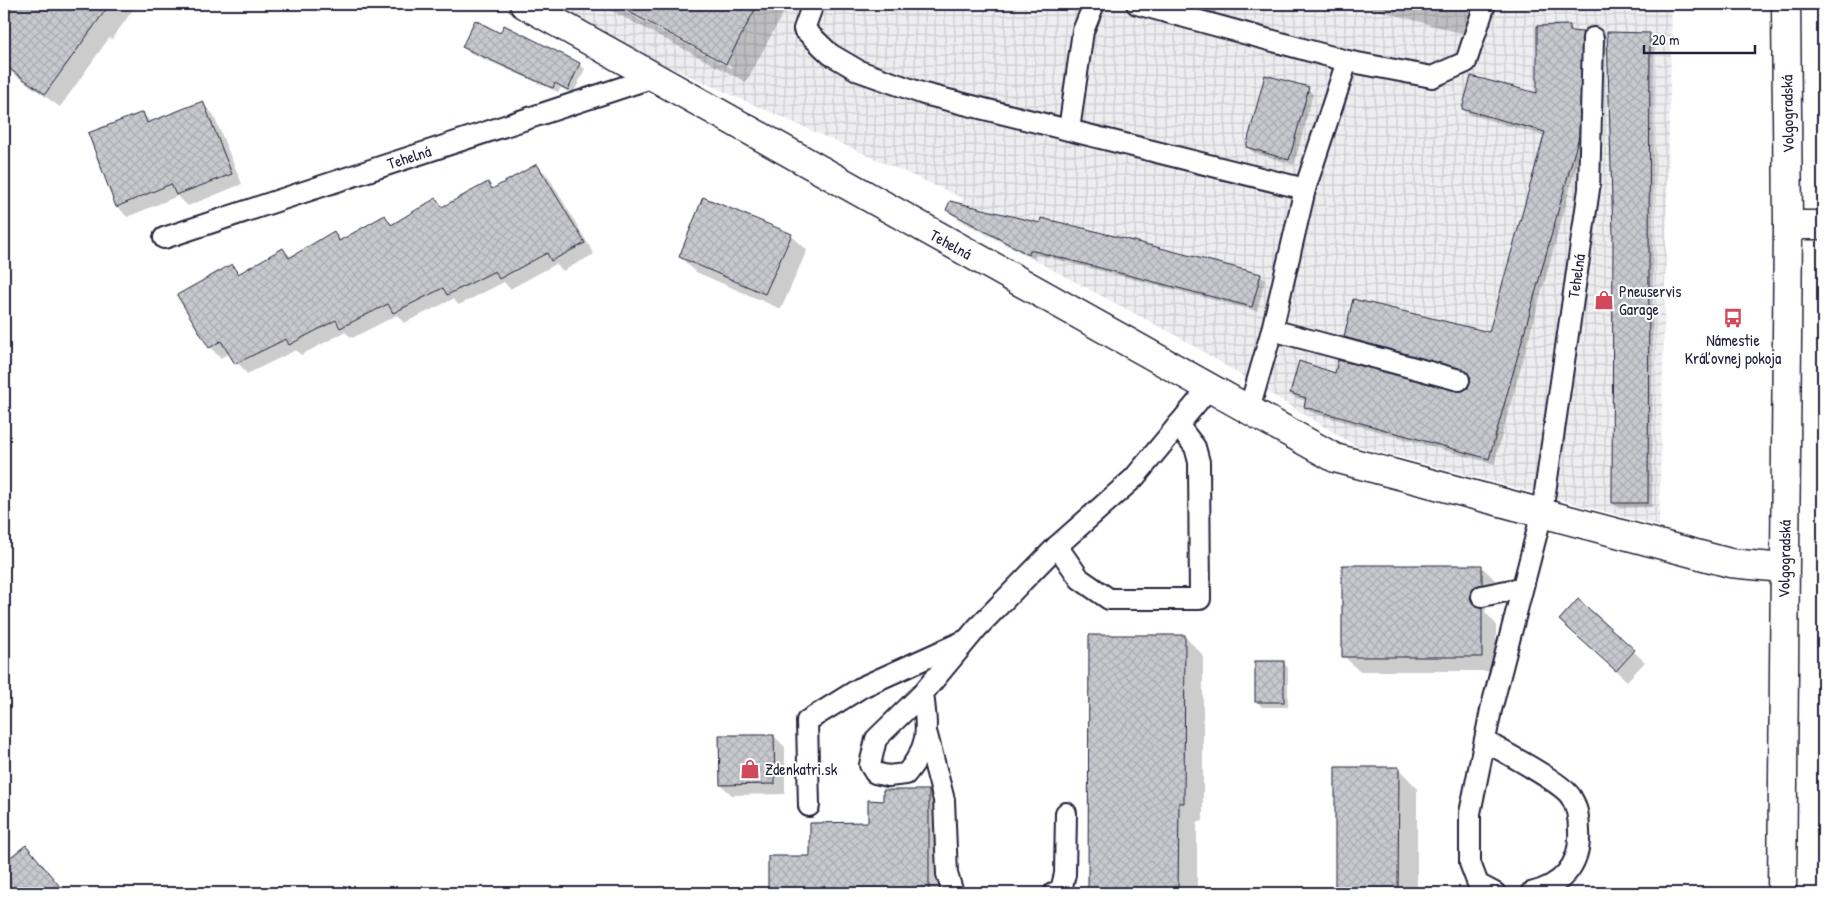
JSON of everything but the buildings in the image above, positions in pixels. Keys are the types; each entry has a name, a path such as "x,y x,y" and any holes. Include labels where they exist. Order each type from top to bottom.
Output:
{"street":[{"name":"Tehelná","path":"524,4 1335,458 1730,563 1783,568"},
{"name":"Volgogradská","path":"1782,893 1783,568 1788,225 1786,4"},
{"path":"1788,225 1823,225"}],"lane":[{"path":"813,4 804,29 830,54 859,71 924,94 1305,189"},
{"path":"1069,130 1083,31 1094,4"},
{"path":"1137,4 1347,61 1432,77 1466,62 1485,4"},
{"name":"Tehelná","path":"1542,513 1589,189 1593,38"},
{"path":"1249,410 1272,330 1305,189 1347,61"},
{"name":"Tehelná","path":"164,238 654,77"},
{"path":"1272,330 1459,380"},
{"path":"927,735 918,760 906,774 888,776 875,774 870,765 876,739 923,693 968,640 1057,546 1134,478 1209,388"},
{"path":"1057,546 1080,579 1109,599 1200,598 1198,462 1195,447 1178,425"},
{"path":"1495,893 1478,884 1470,855 1470,813 1521,588 1542,513"},
{"path":"1482,596 1521,588"},
{"path":"809,806 807,722 862,687 968,640"},
{"path":"923,693 927,735 944,800 947,874 953,893"},
{"path":"1485,741 1550,780 1571,797 1579,820 1580,848 1568,872 1547,889 1531,893"},
{"path":"1058,892 1065,874 1066,814"}],"shaded area":[{"path":"528,4 1528,4 1528,8 1672,9 1659,526 1354,445 1179,337 957,219 963,198"}],"place":[{"name":"Pneuservis Garage","path":"1604,300"},
{"name":"Námestie Kráľovnej pokoja","path":"1733,318"},
{"name":"Zdenkatri.sk","path":"750,769"}]}
